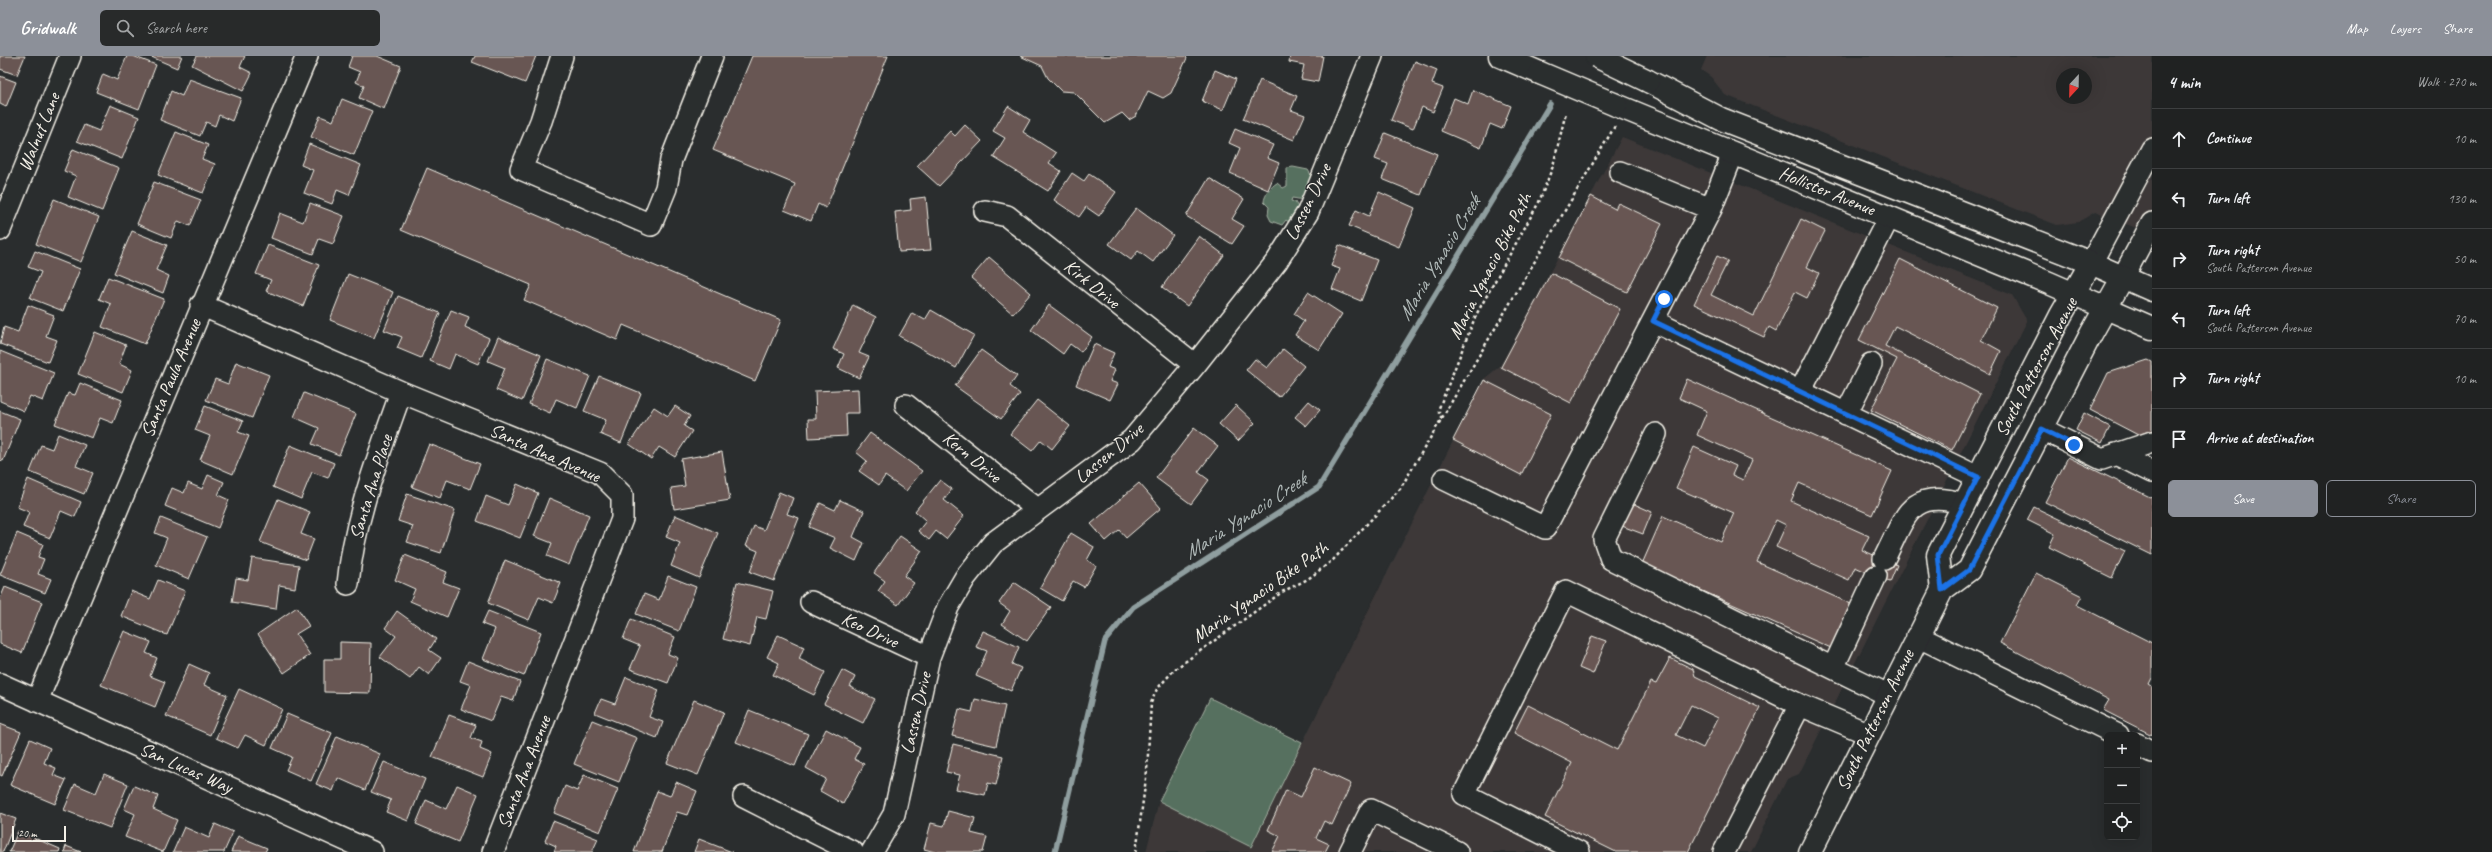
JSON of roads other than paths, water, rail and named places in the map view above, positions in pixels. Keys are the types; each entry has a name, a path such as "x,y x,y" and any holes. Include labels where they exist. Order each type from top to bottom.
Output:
{"main road":[{"name":"Hollister Avenue","path":"1500,56 1540,73 1616,114 1733,153 2106,307 2152,328"},
{"name":"Hollister Avenue","path":"1596,56 1721,119 2091,263 2152,290"},
{"name":"South Patterson Avenue","path":"1942,590 1938,555 2091,263"},
{"name":"South Patterson Avenue","path":"1810,852 1942,590 1969,570 2123,277"}],"street":[{"name":"Walnut Lane","path":"0,230 70,56"},
{"name":"Santa Paula Avenue","path":"36,701 201,305 307,56"},
{"path":"562,56 541,121 521,169 651,225 666,188 671,160 712,56"},
{"name":"Lassen Drive","path":"872,852 894,814 929,657 948,607 965,578 993,543 1132,440 1195,365 1277,261 1308,212 1372,56"},
{"name":"South Patterson Avenue","path":"2091,263 2152,149"},
{"path":"1444,479 1545,528 1711,209 1733,153"},
{"path":"1620,172 1711,209"},
{"name":"Kirk Drive","path":"985,210 1007,216 1195,365"},
{"path":"1800,392 1889,217"},
{"name":"South Patterson Avenue","path":"2123,277 2152,223"},
{"name":"Santa Ana Avenue","path":"201,305 400,392 600,473 622,495 622,519 493,852"},
{"path":"1653,321 1978,477"},
{"path":"1846,414 1871,364"},
{"name":"Santa Ana Place","path":"348,584 350,556 370,481 400,392"},
{"name":"Kern Drive","path":"906,405 1038,509"},
{"path":"2042,429 2102,459 2152,442"},
{"path":"1656,434 1604,539 1611,559 1888,695"},
{"path":"2116,454 2152,472"},
{"path":"1833,668 1908,511 1919,501 1949,500 1964,504"},
{"path":"1579,852 1464,794 1566,592 1800,705 1869,734"},
{"name":"Keo Drive","path":"811,602 929,657"},
{"path":"1918,636 2112,732"},
{"name":"San Lucas Way","path":"0,684 372,852"},
{"path":"1724,852 1800,705"},
{"path":"2140,746 2152,752"},
{"path":"744,797 853,852"},
{"path":"1350,852 1371,810 1457,852"}],"waterway":[{"name":"Maria Ygnacio Creek","path":"1055,852 1105,641 1133,607 1319,487 1550,104"}]}
